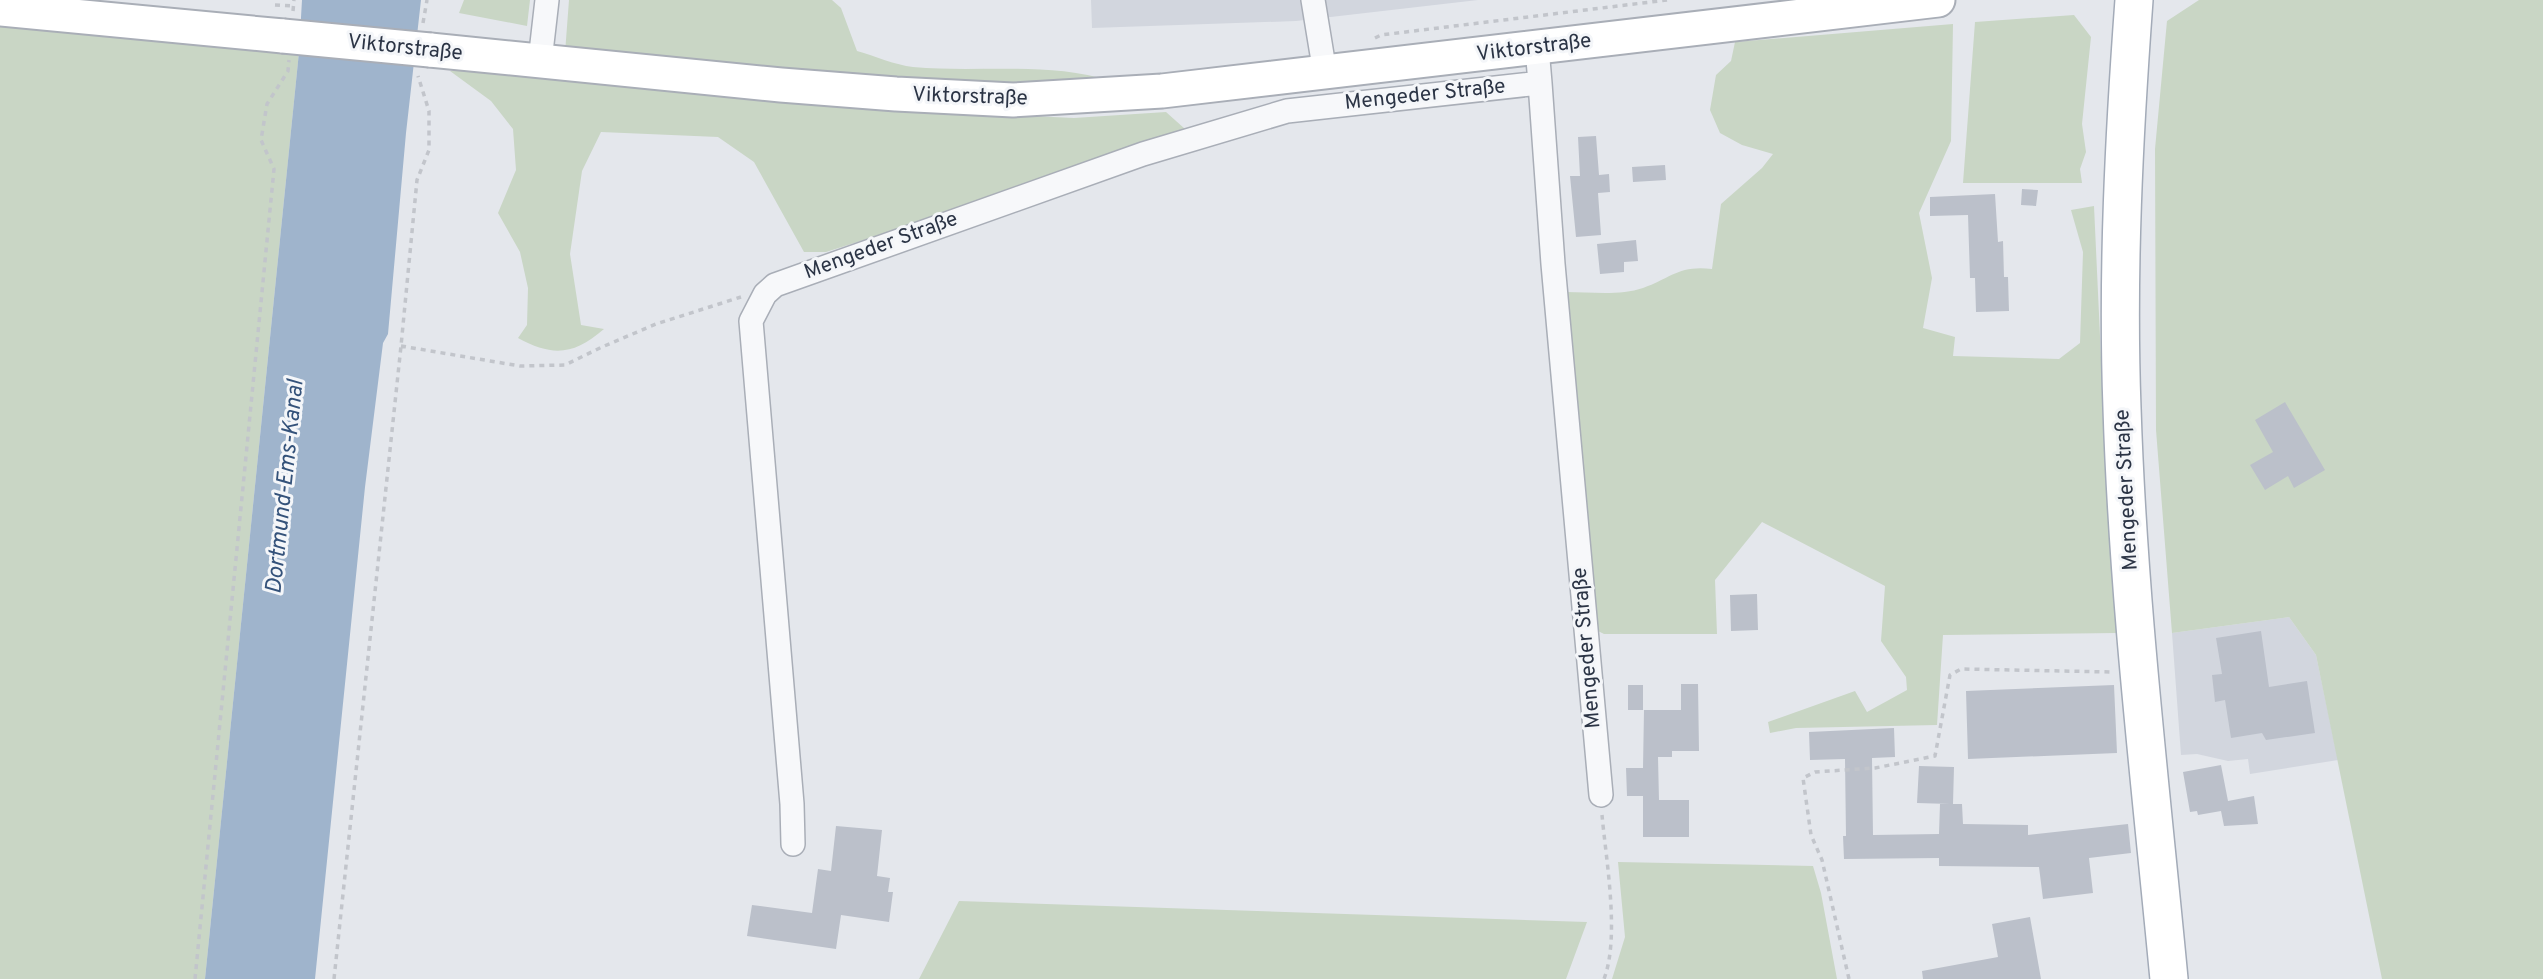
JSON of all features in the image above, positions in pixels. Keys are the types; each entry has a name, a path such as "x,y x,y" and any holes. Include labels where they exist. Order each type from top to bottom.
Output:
{"main road":[{"name":"Viktorstraße","path":"0,9 288,20 423,52 883,93 1013,100 1162,91 1938,0"},
{"name":"Mengeder Straße","path":"2134,0 2123,151 2120,298 2122,408 2140,673 2169,979"}],"street":[{"path":"540,61 547,0"},
{"path":"1313,0 1325,73"},
{"name":"Mengeder Straße","path":"1537,48 1553,264 1601,795"},
{"name":"Mengeder Straße","path":"765,294 775,285 981,210 1143,154 1287,111 1540,83"},
{"path":"765,294 751,320 792,804 793,844"}],"path":[{"path":"334,979 417,180 429,150 429,111 423,52 427,0"},
{"path":"1373,67 1370,41 1381,35 1667,0"},
{"path":"195,979 274,169 261,140 267,104 288,71 288,20"},
{"path":"401,346 520,366 565,365 656,324 737,298 765,294"},
{"path":"1849,979 1822,860 1811,835 1803,778 1815,772 1875,768 1935,756 1950,675 1961,669 2140,673"},
{"path":"1601,795 1611,930 1609,967 1604,979"}],"shaded area":[{"path":"1091,0 1478,0 1296,21 1092,28"},
{"path":"2289,617 2316,655 2338,760 2250,774 2248,759 2228,761 2197,754 2181,755 2172,633"}],"green space":[{"path":"464,0 530,0 527,26 459,13"},
{"path":"569,0 832,0 841,8 857,51 892,62 938,69 1062,71 1111,81 1015,92 565,53"},
{"path":"2199,0 2543,0 2543,979 2382,979 2316,655 2289,617 2172,633 2156,430 2155,149 2167,21"},
{"path":"2074,15 2091,37 2082,124 2086,152 2080,169 2082,183 1963,183 1975,22"},
{"path":"0,21 299,52 205,979 0,979"},
{"path":"1953,24 1951,141 1919,213 1932,278 1923,328 1955,337 1953,356 2059,359 2080,343 2083,252 2071,210 2094,206 2110,553 2117,633 1943,635 1937,725 1796,728 1770,733 1768,722 1855,691 1867,712 1907,690 1906,677 1881,641 1885,586 1762,522 1715,580 1717,634 1604,634 1596,630 1566,292 1625,292 1643,288 1683,271 1712,269 1721,204 1762,168 1773,154 1742,145 1720,133 1710,110 1716,75 1731,61 1735,42"},
{"path":"450,71 478,71 942,112 1074,118 1166,112 1185,129 1005,195 826,252 804,252 754,162 718,137 601,132 582,171 570,254 581,325 604,329 583,344 553,350 518,338 527,325 528,288 520,252 498,213 516,170 513,129 491,101"},
{"path":"1618,862 1813,866 1821,893 1837,979 1612,979 1625,937"},
{"path":"959,901 1587,922 1566,979 919,979"}],"water":[{"name":"Dortmund-Ems-Kanal","path":"302,0 421,0 388,334 383,343 365,487 315,979 205,979 299,52"}],"building":[{"path":"1596,136 1599,175 1609,174 1610,192 1598,193 1601,235 1576,237 1570,176 1580,176 1578,137"},
{"path":"1665,165 1666,180 1633,182 1632,167"},
{"path":"2022,189 2038,190 2036,206 2021,205"},
{"path":"1995,194 1998,242 2003,241 2004,277 2008,277 2009,311 1976,312 1975,278 1970,278 1968,215 1930,216 1930,197"},
{"path":"1636,240 1638,261 1624,262 1624,272 1600,274 1597,244"},
{"path":"2285,402 2325,470 2294,488 2288,476 2265,490 2250,465 2273,452 2255,420"},
{"path":"1757,594 1758,630 1731,631 1730,595"},
{"path":"2261,631 2269,687 2307,681 2315,733 2266,740 2262,733 2231,738 2225,700 2215,702 2212,675 2222,674 2216,638"},
{"path":"1681,684 1698,684 1699,751 1672,751 1672,757 1658,757 1659,800 1689,800 1689,837 1643,837 1643,796 1627,796 1626,768 1643,768 1644,710 1681,710"},
{"path":"1628,685 1643,685 1643,710 1628,710"},
{"path":"2114,685 2117,753 1968,759 1966,691"},
{"path":"1894,728 1895,757 1872,758 1873,835 1939,834 1940,804 1950,804 1917,803 1919,766 1954,767 1953,804 1962,804 1963,824 2028,825 2028,835 2128,824 2131,853 2089,858 2093,893 2043,899 2039,867 1939,866 1939,858 1844,859 1845,759 1810,760 1809,732"},
{"path":"2221,765 2228,801 2254,796 2258,824 2224,826 2221,811 2198,815 2197,811 2190,812 2183,772"},
{"path":"836,826 882,830 877,876 890,878 888,892 893,892 889,922 841,915 836,949 747,936 752,905 812,913 818,869 831,871"},
{"path":"2030,917 2041,979 1923,979 1922,971 1998,957 1992,924"}]}
